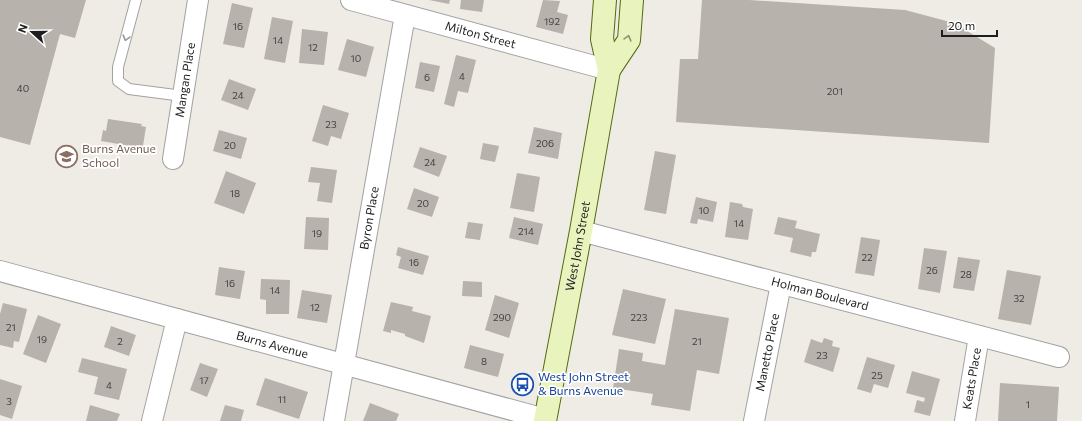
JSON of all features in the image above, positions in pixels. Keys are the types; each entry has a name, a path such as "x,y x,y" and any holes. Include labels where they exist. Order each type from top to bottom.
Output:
{"main road":[{"name":"West John Street","path":"545,420 581,231 609,70 602,39 605,0"},
{"name":"West John Street","path":"609,70 629,40 632,0"}],"street":[{"name":"Mangan Place","path":"173,159 198,0"},
{"name":"Milton Street","path":"351,0 609,70"},
{"name":"Byron Place","path":"334,421 405,15"},
{"name":"Holman Boulevard","path":"581,231 1059,357"},
{"name":"Burns Avenue","path":"0,271 545,420"},
{"name":"Manetto Place","path":"754,421 781,284"},
{"path":"152,421 177,319"},
{"name":"Keats Place","path":"965,421 979,336"}],"lane":[{"path":"136,0 118,67 118,81 129,89 183,96"}],"building":[{"path":"0,0 86,0 75,38 60,34 30,145 0,137"},
{"path":"429,0 450,0 449,4"},
{"path":"461,0 484,0 482,12 460,9"},
{"path":"543,0 560,1 557,12 568,15 563,34 536,27"},
{"path":"702,0 749,0 905,10 954,23 995,48 989,143 676,122 680,59 698,59"},
{"path":"232,3 253,8 244,48 223,44"},
{"path":"272,17 293,21 285,63 264,59"},
{"path":"302,29 328,32 324,65 299,63"},
{"path":"347,39 374,47 366,77 338,70"},
{"path":"456,55 476,60 468,93 458,91 454,107 444,104"},
{"path":"420,62 440,66 434,92 415,88"},
{"path":"229,79 256,89 248,110 221,100"},
{"path":"323,105 349,113 341,139 331,136 328,146 312,141"},
{"path":"108,119 142,124 141,126 146,127 142,152 135,151 136,147 101,141 103,130 106,131"},
{"path":"534,127 562,133 558,159 528,153"},
{"path":"219,130 247,138 241,159 213,151"},
{"path":"483,143 499,146 495,162 480,159"},
{"path":"420,147 447,156 439,177 413,167"},
{"path":"655,151 676,155 666,214 644,210"},
{"path":"311,167 337,170 332,203 317,201 320,183 308,182"},
{"path":"226,171 256,183 244,214 214,203"},
{"path":"517,173 540,177 534,212 510,208"},
{"path":"414,188 439,197 432,217 407,209"},
{"path":"696,197 717,202 713,222 698,219 697,224 690,223"},
{"path":"730,202 742,204 743,207 753,209 748,240 725,237"},
{"path":"306,217 329,218 328,250 304,249"},
{"path":"514,217 543,224 538,245 509,238"},
{"path":"778,217 797,221 795,228 820,234 816,252 812,252 811,257 790,252 793,238 774,234"},
{"path":"468,222 483,224 480,240 465,238"},
{"path":"861,237 880,240 874,276 855,273"},
{"path":"398,247 429,256 423,275 398,268 401,257 396,255"},
{"path":"924,248 947,251 940,293 918,289"},
{"path":"958,257 980,260 974,291 953,288"},
{"path":"219,267 245,271 240,299 215,295"},
{"path":"1007,270 1041,276 1031,325 998,319"},
{"path":"261,279 290,280 289,314 266,314 266,300 260,299"},
{"path":"463,281 482,282 482,297 462,296"},
{"path":"623,289 666,299 655,344 612,335"},
{"path":"302,290 332,295 327,323 297,318"},
{"path":"495,295 519,303 509,338 485,330"},
{"path":"391,302 413,307 412,311 431,316 424,343 405,336 405,334 391,330 391,333 383,331"},
{"path":"3,303 27,309 19,342 14,341 13,348 0,345 0,314"},
{"path":"675,309 729,318 719,374 697,370 690,411 651,405 653,394 613,388 619,349 643,353 642,361 665,365"},
{"path":"38,315 61,324 46,363 23,354"},
{"path":"111,326 136,335 129,356 104,347"},
{"path":"824,338 833,341 832,346 840,348 833,372 804,362 811,339 822,343"},
{"path":"470,345 504,354 498,377 464,368"},
{"path":"867,357 895,365 888,388 874,384 871,393 857,389"},
{"path":"82,358 127,369 119,400 94,394 98,377 78,372"},
{"path":"200,363 218,369 207,397 190,390"},
{"path":"912,371 940,379 930,416 914,412 917,400 924,402 925,398 906,393"},
{"path":"265,378 308,392 299,419 256,405"},
{"path":"0,379 22,386 12,419 0,415"},
{"path":"1000,383 1059,387 1057,421 998,421"},
{"path":"370,403 399,414 396,421 363,421"},
{"path":"90,405 120,414 117,421 86,421"},
{"path":"225,405 244,410 241,421 220,421"}],"place":[{"name":"Burns Avenue School","path":"66,156"},
{"name":"West John Street & Burns Avenue","path":"523,384"}]}
